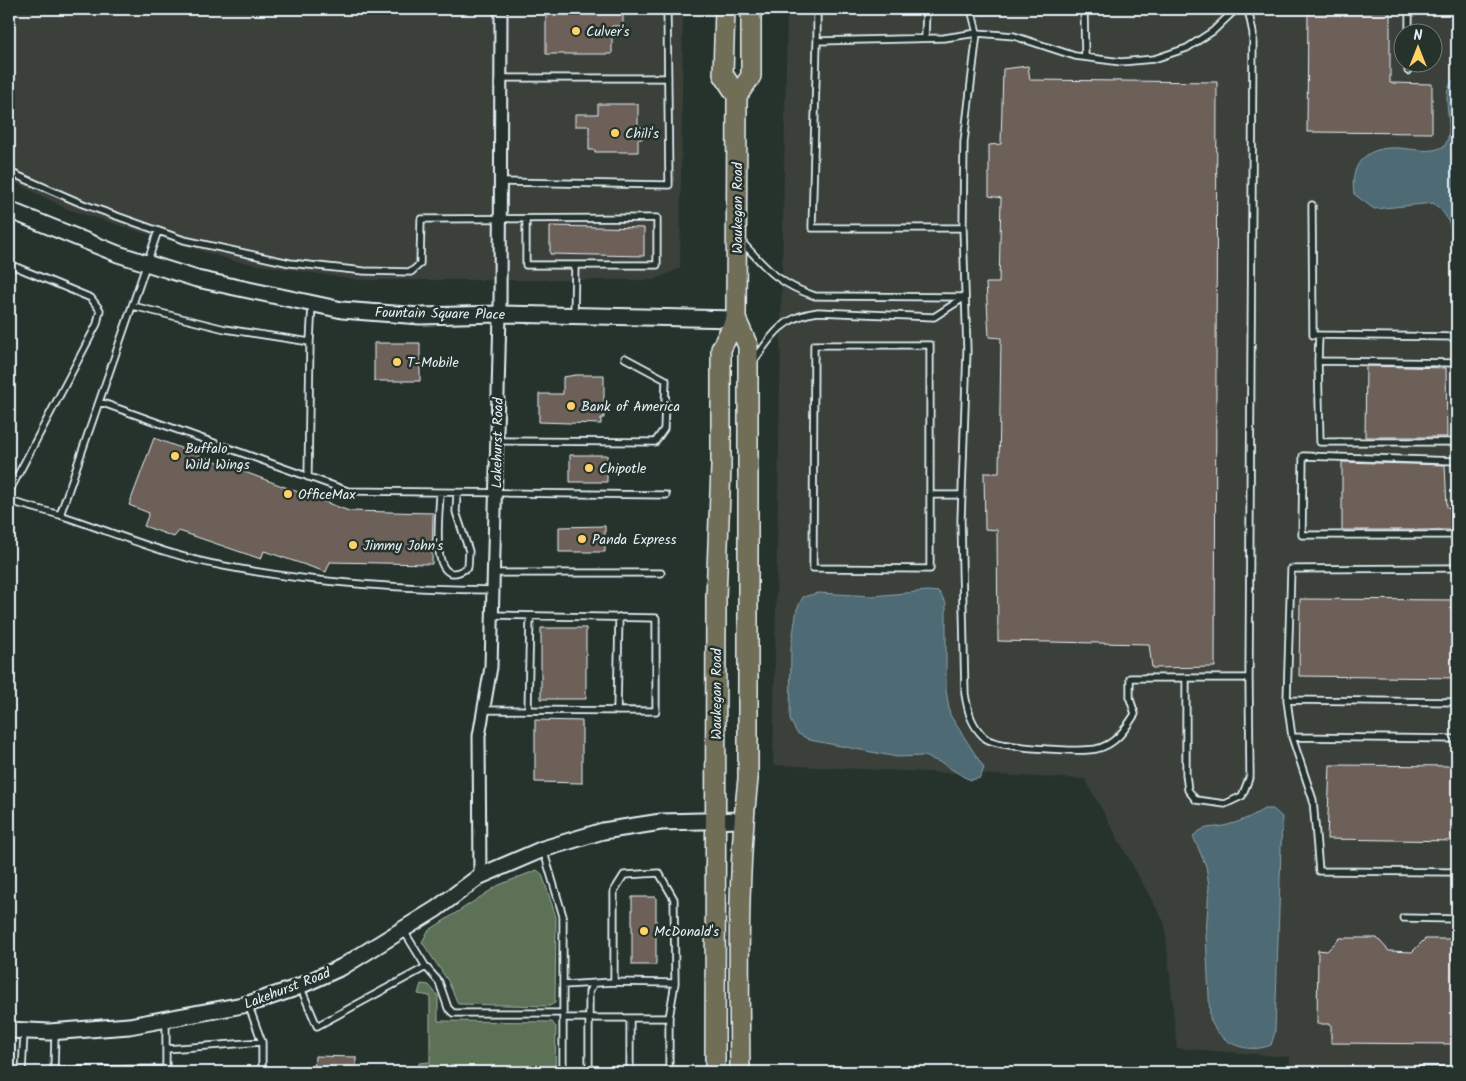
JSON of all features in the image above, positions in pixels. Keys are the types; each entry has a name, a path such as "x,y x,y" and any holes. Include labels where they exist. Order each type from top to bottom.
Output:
{"main road":[{"path":"725,9 724,74 738,96 751,76 752,9"},
{"name":"Waukegan Road","path":"738,96 736,320 748,346 749,369 746,462 748,779 743,820 739,990 740,1072"},
{"name":"Waukegan Road","path":"715,1072 716,597 721,467 721,349 736,320"}],"street":[{"name":"Lakehurst Road","path":"480,876 479,736 491,667 496,492 500,314 500,9"},
{"name":"Fountain Square Place","path":"11,216 197,279 342,310 420,316 500,314 736,320"},
{"name":"Lakehurst Road","path":"16,1030 55,1032 129,1026 248,1004 300,986 342,967 436,909 480,876 543,849 604,831 661,822 716,819 743,820"}],"lane":[{"path":"500,182 668,185 667,9"},
{"path":"817,9 812,228 963,228"},
{"path":"925,38 926,9"},
{"path":"971,9 977,33 964,142 963,228 967,350 962,495 965,694 969,718 987,739 1021,747 1096,749 1121,736 1135,714 1130,700 1130,678 1249,678"},
{"path":"1084,9 1085,57"},
{"path":"817,41 925,38 977,33 1014,36 1085,57 1121,62 1154,59 1187,48 1214,31 1236,9"},
{"path":"1186,678 1186,774 1188,790 1196,800 1225,804 1242,796 1250,776 1252,33 1248,9"},
{"path":"1409,9 1409,22"},
{"path":"500,78 668,78"},
{"path":"9,172 83,204 184,240 290,263 364,271 411,272 420,264 421,219 657,218 657,264 526,265 526,219"},
{"path":"1312,205 1313,335 1457,337"},
{"path":"60,515 158,231"},
{"path":"736,237 773,276 793,289 814,296 966,297"},
{"path":"9,264 91,298 100,310 97,324 9,492"},
{"path":"574,316 575,265"},
{"path":"749,369 776,330 801,314 818,312 934,317 966,297"},
{"path":"308,477 312,304"},
{"path":"133,306 225,329 310,342"},
{"path":"1319,335 1320,442 1457,442"},
{"path":"814,345 930,345 930,495 930,569 814,568 814,345"},
{"path":"497,441 655,442 664,429 666,380 625,358"},
{"path":"1318,361 1457,363"},
{"path":"100,402 348,491 666,496"},
{"path":"1457,461 1303,456 1302,535 1457,535"},
{"path":"440,493 438,556 442,568 449,572 459,573 468,567 469,551 456,512 458,493"},
{"path":"930,495 962,495"},
{"path":"9,502 60,515 133,542 223,566 333,582 411,589 493,590"},
{"path":"1457,568 1291,569 1287,700 1292,737 1313,800 1319,871 1457,872"},
{"path":"493,572 661,573"},
{"path":"485,710 656,711 656,618 493,616"},
{"path":"528,710 530,616"},
{"path":"617,710 619,617"},
{"path":"1287,700 1457,702"},
{"path":"1292,737 1457,739"},
{"path":"543,849 563,916 563,1072"},
{"path":"614,982 614,891 624,876 659,873 674,899 675,982 669,1018 669,1072"},
{"path":"1403,918 1457,919"},
{"path":"403,929 426,967 440,982 448,1008 453,1012 589,1018 669,1018"},
{"path":"300,986 317,1026 426,967"},
{"path":"563,985 614,982 675,982"},
{"path":"589,1072 589,992 593,984"},
{"path":"248,1004 262,1042 262,1072"},
{"path":"630,1018 630,1072"},
{"path":"55,1032 55,1071 166,1071 166,1019"},
{"path":"16,1030 22,1072"},
{"path":"166,1050 262,1042"},
{"path":"1402,1070 1457,1070"}],"shaded area":[{"path":"9,9 683,9 680,268 654,280 359,280 234,261 67,209 9,179"},
{"path":"787,9 1457,9 1457,1072 1290,1072 1290,1057 1177,1048 1165,924 1085,779 773,765"}],"green space":[{"path":"537,870 542,874 556,917 555,1003 549,1006 458,1004 448,981 422,942 428,931 499,885"},
{"path":"421,984 429,985 438,996 438,1021 552,1022 556,1027 555,1072 429,1072 429,1067 419,1067 419,1063 430,1062 430,996 418,994"}],"water":[{"path":"1457,77 1457,259 1453,252 1450,226 1447,219 1442,211 1433,203 1374,209 1354,194 1353,183 1358,165 1370,153 1388,148 1434,150 1445,146 1449,132 1447,94 1449,87"},
{"path":"928,591 939,592 946,603 946,690 950,715 984,768 980,778 971,780 942,763 924,756 897,757 810,740 797,733 790,720 791,647 797,609 803,597 818,593 872,596"},
{"path":"1264,809 1273,809 1282,817 1275,1032 1271,1045 1252,1049 1234,1045 1226,1040 1214,1027 1210,1018 1206,935 1209,886 1206,866 1193,836 1204,829 1234,823"}],"building":[{"path":"1308,9 1390,10 1390,83 1432,84 1432,133 1307,132"},
{"name":"Culver's","path":"546,12 623,12 623,26 612,26 612,54 546,54"},
{"path":"1028,66 1030,80 1217,82 1215,667 1152,668 1149,644 998,641 997,530 985,529 984,473 999,473 1001,338 989,337 986,283 999,283 1001,198 989,196 989,145 1001,144 1003,69"},
{"name":"Chili's","path":"598,104 638,104 638,127 642,127 642,139 638,139 638,152 595,152 595,150 589,150 589,126 575,126 575,114 598,114"},
{"path":"550,226 644,228 644,256 550,254"},
{"name":"T-Mobile","path":"374,343 420,343 420,381 374,381"},
{"path":"1366,366 1446,368 1447,437 1365,437"},
{"name":"Bank of America","path":"604,375 604,418 601,418 601,424 539,422 539,394 563,394 563,377"},
{"path":"154,438 349,511 433,513 432,564 330,562 326,572 264,551 261,559 179,531 174,537 144,526 149,513 129,505"},
{"name":"Chipotle","path":"570,455 607,455 607,482 570,482"},
{"path":"1342,462 1445,465 1447,507 1455,509 1455,530 1342,530"},
{"name":"Panda Express","path":"605,526 605,552 559,552 559,527"},
{"path":"1300,599 1457,600 1457,678 1299,676"},
{"path":"541,628 586,628 586,699 541,699"},
{"path":"535,720 582,721 582,783 535,782"},
{"path":"1330,765 1457,766 1457,841 1327,839"},
{"name":"McDonald's","path":"632,897 656,897 656,965 632,965"},
{"path":"1340,938 1377,938 1389,951 1412,952 1425,939 1457,939 1457,1044 1331,1043 1331,1024 1317,1024 1318,950 1327,951"},
{"path":"315,1056 356,1057 356,1072 314,1072"}],"place":[{"name":"Culver's","path":"576,31"},
{"name":"Chili's","path":"615,133"},
{"name":"T-Mobile","path":"397,362"},
{"name":"Bank of America","path":"571,406"},
{"name":"Buffalo Wild Wings","path":"175,456"},
{"name":"Chipotle","path":"589,468"},
{"name":"OfficeMax","path":"288,494"},
{"name":"Panda Express","path":"582,539"},
{"name":"Jimmy John's","path":"353,545"},
{"name":"McDonald's","path":"644,931"}]}
